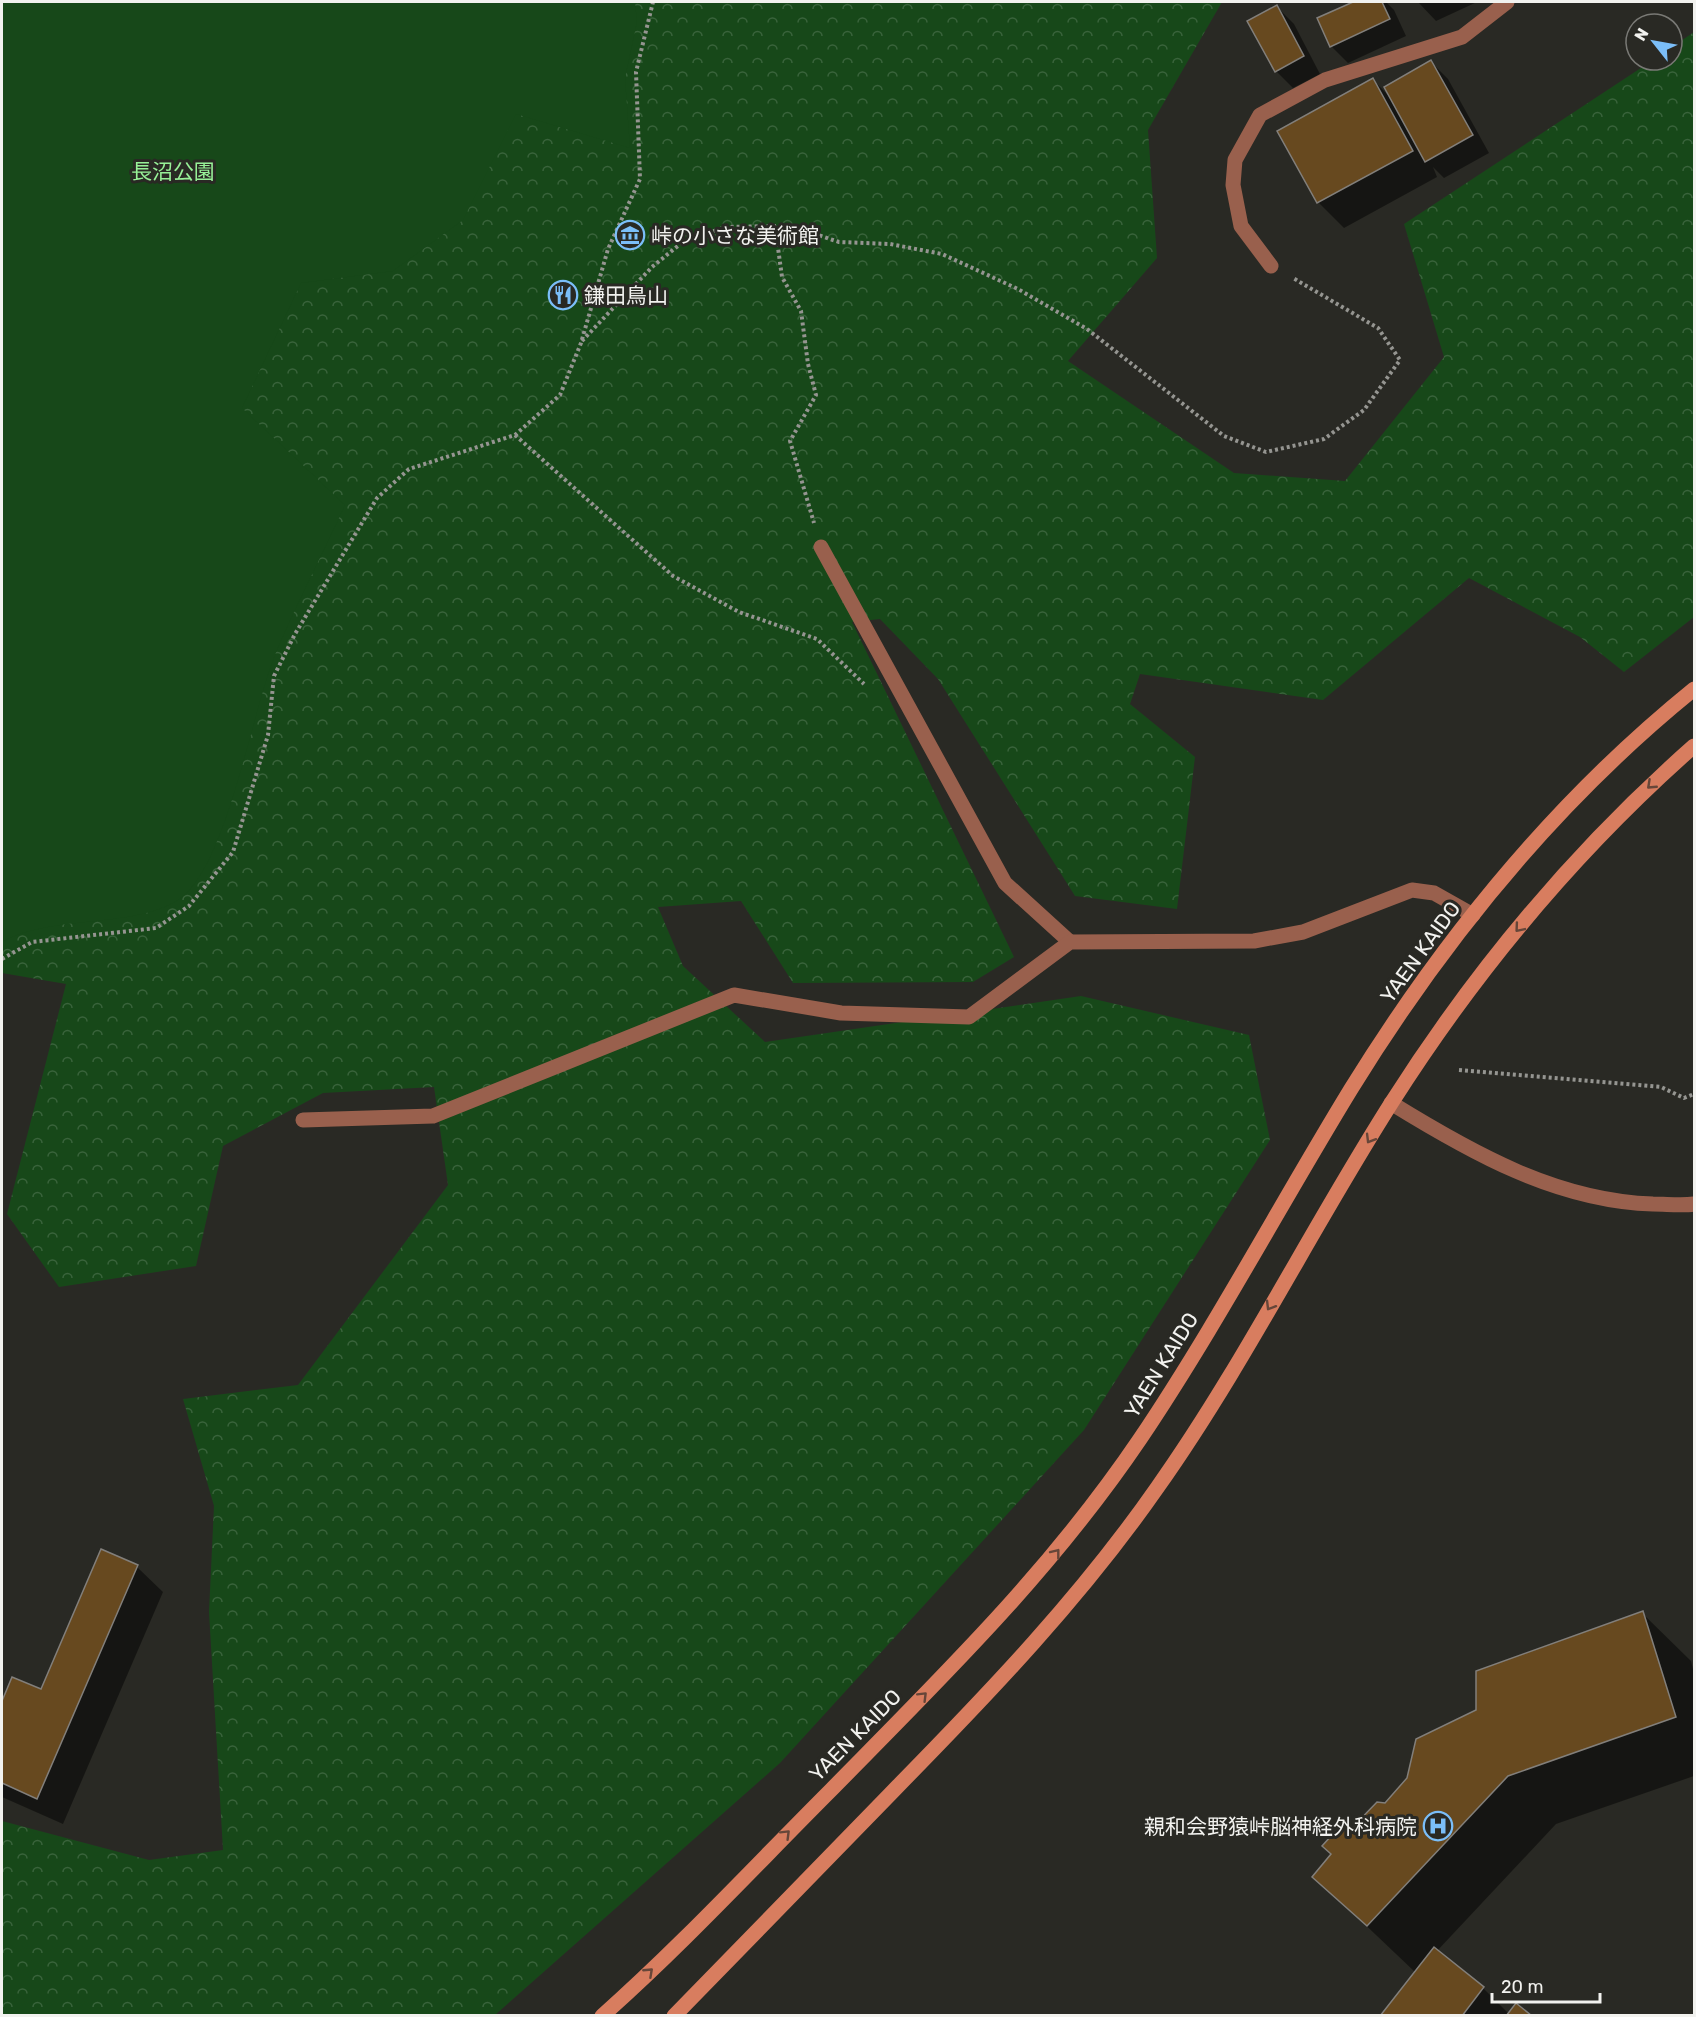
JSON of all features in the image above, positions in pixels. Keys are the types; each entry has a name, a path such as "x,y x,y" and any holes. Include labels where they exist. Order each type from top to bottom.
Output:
{"main road":[{"name":"YAEN KAIDO","path":"606,2014 936,1683 1045,1566 1140,1439 1185,1368 1352,1088 1393,1026 1473,915 1504,876 1601,774 1657,720 1695,689"},
{"path":"675,2016 1011,1670 1111,1552 1203,1420 1391,1103 1452,1014 1557,883 1609,824 1695,746"}],"street":[{"path":"1271,266 1241,226 1233,185 1235,160 1260,115 1325,80 1462,38 1507,2"},
{"path":"821,547 1005,883 1070,942"},
{"path":"303,1120 433,1116 734,994 841,1013 969,1017 1070,942 1254,941 1303,932 1412,890 1434,893 1473,915"},
{"path":"1391,1103 1515,1171 1559,1189 1624,1203 1695,1204"}],"path":[{"path":"2,959 32,942 156,928 189,906 233,852 268,735 274,676 295,633 377,498 409,469 515,435 560,395 581,343 608,249 640,179 636,72 653,2"},
{"path":"581,343 652,267 684,241 726,227 775,226 806,231 839,242 890,244 942,254 1018,289 1087,329 1224,436 1266,452 1324,439 1364,410 1400,360 1378,328 1271,266"},
{"path":"775,226 782,277 801,311 808,364 816,395 790,441 821,547"},
{"path":"515,435 673,576 739,612 817,639 869,688"},
{"path":"1459,1070 1661,1086 1684,1098 1695,1094"}],"green space":[{"path":"2,2 1222,2 1148,130 1157,258 1068,361 1234,473 1345,481 1444,357 1404,224 1635,72 1684,72 1684,39 1694,32 1694,617 1624,672 1580,637 1469,578 1323,700 1140,674 1130,704 1195,757 1177,909 1075,896 938,679 880,619 852,622 1014,957 973,982 793,983 741,901 658,907 683,966 765,1042 1081,996 1249,1035 1270,1140 1084,1430 780,1763 495,2015 2,2015 2,1821 149,1860 223,1850 209,1612 214,1506 183,1399 298,1385 448,1185 434,1087 323,1093 223,1146 196,1266 59,1287 7,1214 66,984 2,973"},
{"name":"長沼公園","path":"2,2 635,2 637,22 625,78 630,148 516,114 463,220 393,271 301,283 242,408 345,505 277,650 224,823 211,856 195,883 178,900 159,909 115,919 44,928 22,933 2,942"}],"building":[{"path":"1353,2 1382,2 1390,19 1330,47 1317,18"},
{"path":"1277,5 1304,56 1275,72 1247,21"},
{"path":"1431,60 1473,135 1425,162 1384,87"},
{"path":"1373,78 1413,151 1317,203 1277,131"},
{"path":"101,1549 138,1565 37,1799 2,1783 2,1701 12,1677 41,1689"},
{"path":"1643,1611 1676,1717 1508,1776 1367,1926 1312,1877 1331,1854 1322,1846 1342,1824 1350,1830 1377,1802 1385,1803 1407,1778 1416,1739 1476,1710 1476,1671"},
{"path":"1434,1947 1484,1987 1462,2016 1380,2016"},
{"path":"1516,2003 1532,2016 1506,2016"}],"place":[{"name":"峠の小さな美術館","path":"630,235"},
{"name":"鎌田鳥山","path":"563,295"},
{"name":"親和会野猿峠脳神経外科病院","path":"1438,1826"}]}
